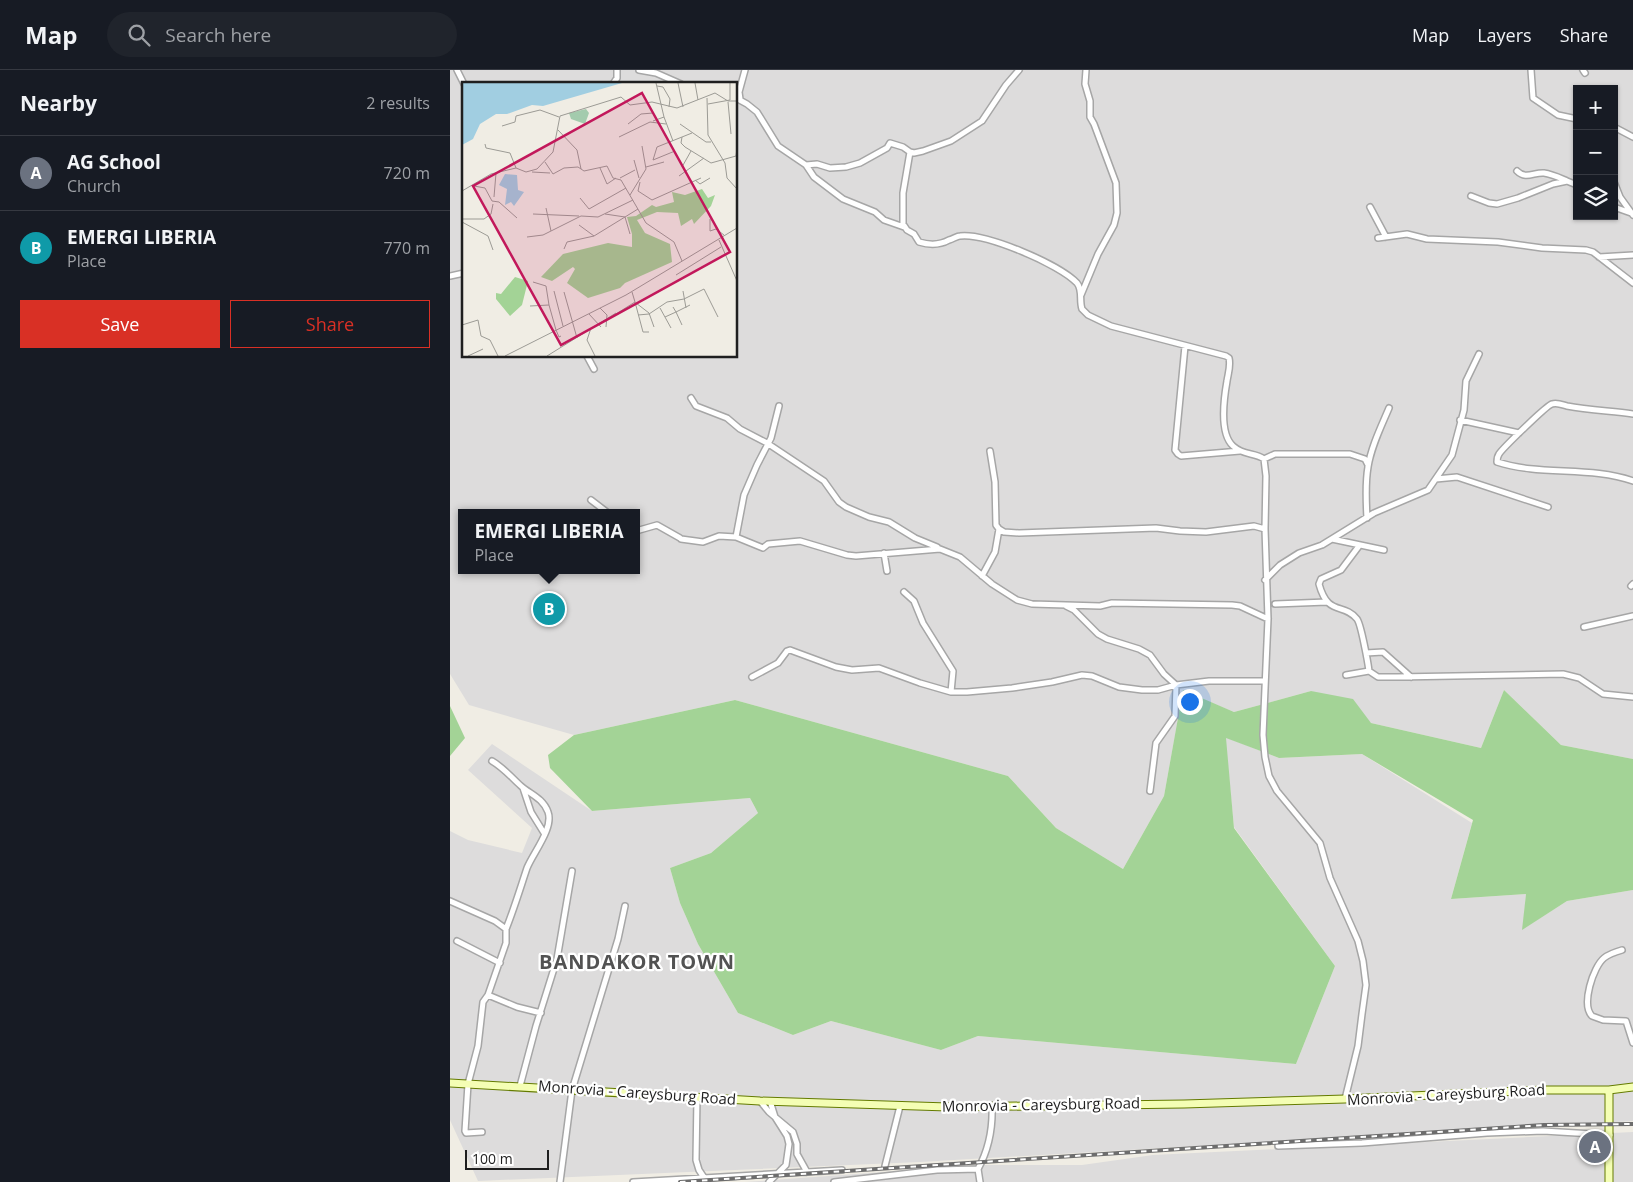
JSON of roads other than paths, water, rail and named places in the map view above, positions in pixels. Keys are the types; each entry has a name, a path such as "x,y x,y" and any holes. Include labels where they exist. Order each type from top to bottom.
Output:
{"main road":[{"name":"Monrovia - Careysburg Road","path":"450,1083 760,1101 900,1106 1184,1104 1545,1090 1609,1090 1633,1087"},
{"path":"1609,1090 1609,1182"}],"street":[{"path":"457,70 463,82"},
{"path":"639,70 656,73 676,82"},
{"path":"746,70 738,99 757,112 778,146 806,165 814,177 843,198 874,212 884,220 904,227 914,234 919,242 926,244 945,242 959,236 982,238 995,241 1042,260 1077,283 1081,295"},
{"path":"806,165 817,164 830,168 846,167 860,163 887,148 890,143 903,146 910,152 923,151 951,140 982,121 1006,85 1019,70"},
{"path":"1086,70 1090,117 1116,183 1117,213 1114,225 1098,254 1081,295 1082,309 1093,318 1111,326 1229,358 1224,407 1225,431 1230,443 1241,451 1264,459"},
{"path":"1531,70 1533,98 1558,115 1573,118"},
{"path":"1618,129 1633,137"},
{"path":"904,227 903,193 910,152"},
{"path":"1517,171 1520,174 1526,175 1546,173 1573,183"},
{"path":"1471,196 1497,204 1553,184 1567,181"},
{"path":"1618,192 1632,214"},
{"path":"1370,207 1386,237"},
{"path":"1618,209 1632,214"},
{"path":"1378,238 1407,234 1427,239 1498,242 1542,248 1586,250 1593,252 1633,283"},
{"path":"1599,257 1633,255"},
{"path":"1185,346 1175,450 1181,456 1241,451"},
{"path":"1266,580 1280,565 1294,556 1322,545 1387,507 1428,490 1452,455 1465,405 1466,380 1479,354"},
{"path":"588,358 594,368"},
{"path":"691,398 696,406 721,414 740,429 767,443 824,481 839,502 846,507 869,517 889,522 915,538 960,557 1004,593 1017,600 1032,604 1066,605 1074,608 1112,603 1240,606 1268,619"},
{"path":"1633,414 1604,409 1584,409 1554,403 1546,407 1502,451 1498,456 1497,462 1550,471 1606,474 1633,482"},
{"path":"736,537 744,494 770,438 779,406"},
{"path":"1366,518 1368,465 1389,408"},
{"path":"1460,420 1519,434"},
{"path":"990,451 995,482 996,525 1004,532 1035,533 1156,528 1206,532 1254,526 1259,526 1265,530"},
{"path":"1264,459 1275,454 1350,454 1365,459 1368,465"},
{"path":"1264,459 1266,476 1265,530 1268,619 1265,757 1269,776 1277,791 1320,843 1330,878 1358,941 1363,961 1366,985 1358,1046 1345,1099"},
{"path":"1436,479 1457,477 1548,508"},
{"path":"591,500 603,509"},
{"path":"640,530 657,525 680,539 703,542 719,536 736,537 763,548 768,544 800,541 847,555 940,549"},
{"path":"982,576 995,552 999,529"},
{"path":"1332,539 1384,550"},
{"path":"1359,546 1341,570 1321,579 1319,584 1323,597 1327,602 1350,613 1357,619 1369,671"},
{"path":"884,553 887,571"},
{"path":"904,592 914,601 923,623 953,671 951,692"},
{"path":"1275,604 1327,602"},
{"path":"1074,608 1098,634 1150,655 1164,674 1176,685 1175,716 1156,743 1150,790"},
{"path":"1584,627 1633,616"},
{"path":"752,677 778,663 787,651 790,650 836,667 852,670 879,668 951,692 1012,688 1082,675 1092,676 1119,687 1142,690 1158,690 1176,685 1208,681 1266,681"},
{"path":"1366,653 1383,652 1412,678"},
{"path":"1346,675 1369,671 1378,676 1412,678 1562,674 1579,678 1603,694 1633,697"},
{"path":"482,1132 466,1133 465,1131 468,1084 478,1046 483,1002 488,995 500,963 506,943 506,929 518,900 528,867 549,819 548,811 535,794 523,788 505,769 492,761"},
{"path":"523,788 531,812 544,833"},
{"path":"520,1086 557,959 572,871"},
{"path":"450,901 495,921 506,929"},
{"path":"560,1182 572,1090 618,939 625,906"},
{"path":"457,941 500,963"},
{"path":"1622,950 1610,954 1598,966 1590,987 1588,1010 1592,1016 1597,1018 1626,1021 1633,1042"},
{"path":"488,995 517,1007 541,1013"},
{"path":"697,1097 696,1160 698,1170 706,1180"},
{"path":"760,1101 793,1132 797,1144 797,1154 807,1172"},
{"path":"770,1101 775,1117 787,1136 789,1144 786,1165 770,1181"},
{"path":"885,1166 900,1106"},
{"path":"974,1182 985,1156 992,1131 992,1106"},
{"path":"1278,1146 1362,1143 1487,1133 1543,1131 1610,1135"},
{"path":"834,1182 884,1179 937,1170 978,1169"},
{"path":"978,1169 980,1182"},
{"path":"632,1182 706,1180 842,1170"},
{"path":"770,1181 779,1182"}],"railway":[{"path":"680,1182 1544,1125 1633,1124"}],"place":[{"name":"EMERGI LIBERIA","path":"549,609"},
{"name":"AG School","path":"1595,1147"}],"district":[{"name":"BANDAKOR TOWN","path":"637,962"}]}
